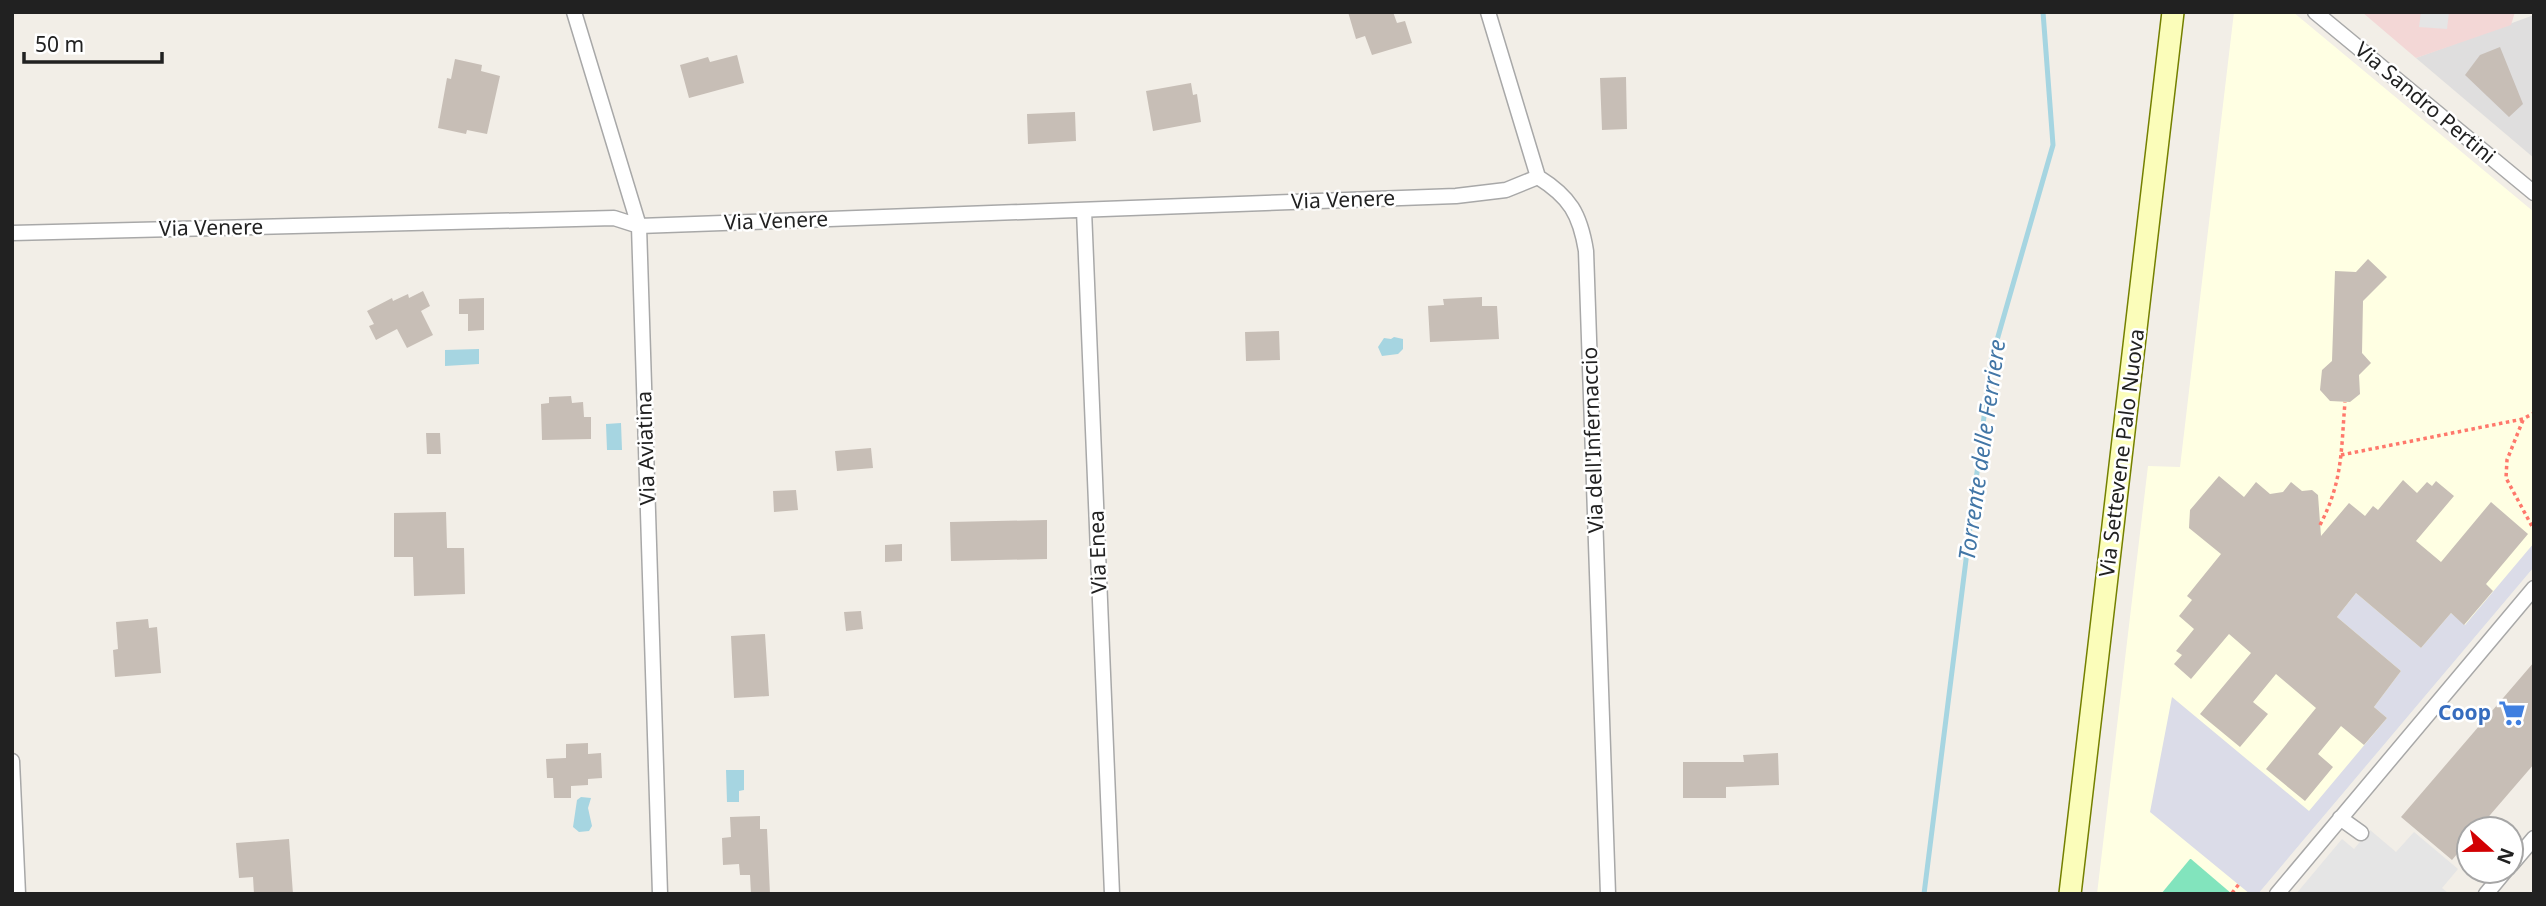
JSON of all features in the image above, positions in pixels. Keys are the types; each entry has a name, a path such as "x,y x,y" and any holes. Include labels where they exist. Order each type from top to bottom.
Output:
{"main road":[{"name":"Via Settevene Palo Nuova","path":"2070,894 2173,12"}],"street":[{"name":"Via Aviatina","path":"575,12 639,226 660,894"},
{"path":"1488,12 1538,177"},
{"name":"Via Sandro Pertini","path":"2315,12 2534,193"},
{"name":"Via Venere","path":"12,233 614,218 639,226 1466,196 1506,190 1538,177"},
{"name":"Via dell'Infernaccio","path":"1538,177 1559,191 1571,204 1581,225 1586,251 1608,894"},
{"name":"Via Enea","path":"1084,210 1112,894"},
{"path":"2277,894 2534,589"},
{"path":"12,761 18,894"},
{"path":"2340,818 2361,833"}],"path":[{"path":"2320,525 2332,501 2340,475 2345,402"},
{"path":"2341,455 2523,419 2534,413"},
{"path":"2523,419 2507,460 2506,478 2534,530"},
{"path":"2232,893 2239,884"}],"shaded area":[{"path":"2234,12 2293,12 2534,212 2534,567 2258,894 2097,894 2148,466 2180,467"},
{"path":"2362,12 2515,12 2511,25 2416,58"},
{"path":"2421,12 2449,12 2447,29 2419,27"},
{"path":"2534,15 2534,158 2416,58"},
{"path":"2534,543 2534,567 2258,894 2250,894 2150,812 2172,697 2309,811 2387,718 2374,707 2401,671 2337,617 2356,593 2421,648 2451,613 2465,625"},
{"path":"2370,830 2396,852 2414,832 2455,866 2455,873 2442,888 2449,894 2296,894 2342,839 2354,849"}],"green space":[{"path":"2191,859 2232,894 2161,894"}],"water":[{"path":"1384,338 1403,339 1403,349 1398,354 1382,356 1378,347"},
{"path":"479,349 479,364 445,366 445,350"},
{"path":"621,423 622,450 607,450 606,424"},
{"path":"726,770 744,770 744,790 739,791 739,802 727,802"},
{"path":"581,797 591,798 588,808 592,826 589,831 579,832 573,827 577,800"}],"building":[{"path":"1348,12 1393,12 1397,23 1405,21 1412,43 1372,55 1365,36 1356,39"},
{"path":"2500,47 2523,104 2509,117 2465,75 2480,55"},
{"path":"737,55 744,83 689,98 680,65 708,57 710,62"},
{"path":"455,59 482,65 481,71 500,76 487,134 467,130 466,134 438,128 447,78 451,79"},
{"path":"1626,77 1627,129 1602,130 1600,78"},
{"path":"1191,83 1193,95 1197,94 1201,122 1153,131 1146,91"},
{"path":"1075,112 1076,141 1028,144 1027,114"},
{"path":"2368,259 2387,277 2363,301 2362,353 2371,363 2359,375 2360,394 2350,402 2330,401 2320,390 2322,370 2332,361 2335,271 2356,272"},
{"path":"423,291 430,306 421,311 433,335 407,348 397,329 376,340 369,326 374,324 367,311 392,298 393,301 408,294 409,298"},
{"path":"1482,297 1482,306 1497,306 1499,339 1430,342 1428,306 1444,305 1443,299"},
{"path":"484,298 484,330 468,331 468,314 459,314 459,299"},
{"path":"1279,331 1280,360 1246,361 1245,332"},
{"path":"571,396 572,403 583,402 584,417 591,417 591,439 542,440 541,404 549,403 549,397"},
{"path":"426,433 440,433 441,454 427,454"},
{"path":"871,448 873,468 837,471 835,451"},
{"path":"2219,476 2244,497 2256,482 2270,494 2283,492 2291,482 2302,491 2312,490 2318,495 2321,536 2349,503 2365,516 2373,506 2378,510 2403,480 2417,493 2427,482 2432,486 2436,481 2454,496 2416,541 2441,562 2491,502 2528,534 2486,584 2493,591 2464,625 2451,613 2421,648 2356,593 2337,617 2401,671 2374,707 2387,718 2364,745 2341,726 2318,754 2333,767 2305,801 2266,769 2316,708 2276,674 2253,702 2268,714 2240,747 2200,714 2251,653 2229,634 2191,679 2174,664 2182,655 2176,651 2194,629 2179,616 2192,600 2187,596 2221,554 2189,528 2190,510"},
{"path":"796,490 798,510 774,512 773,491"},
{"path":"446,512 447,548 464,548 465,594 414,596 413,557 394,557 394,513"},
{"path":"1047,520 1047,559 951,561 950,522"},
{"path":"902,544 902,561 885,562 885,545"},
{"path":"861,611 863,629 846,631 844,612"},
{"path":"148,619 149,628 157,627 161,673 115,677 113,650 118,649 116,622"},
{"path":"765,634 769,696 734,698 731,636"},
{"name":"Coop","path":"2534,662 2534,764 2490,815 2455,815 2455,856 2452,860 2401,817"},
{"path":"588,743 588,754 601,753 602,778 588,779 588,785 571,786 571,798 554,798 553,778 547,778 546,759 566,758 566,744"},
{"path":"1778,753 1779,785 1726,787 1726,798 1683,798 1683,762 1744,762 1743,755"},
{"path":"760,816 760,829 767,829 770,894 751,894 750,875 740,875 739,864 723,865 722,838 731,837 730,817"},
{"path":"289,839 293,894 254,894 253,877 239,878 236,843"}],"waterway":[{"name":"Torrente delle Ferriere","path":"1924,894 1991,361 2053,145 2043,12"}],"place":[{"name":"Coop","path":"2512,713"}]}
